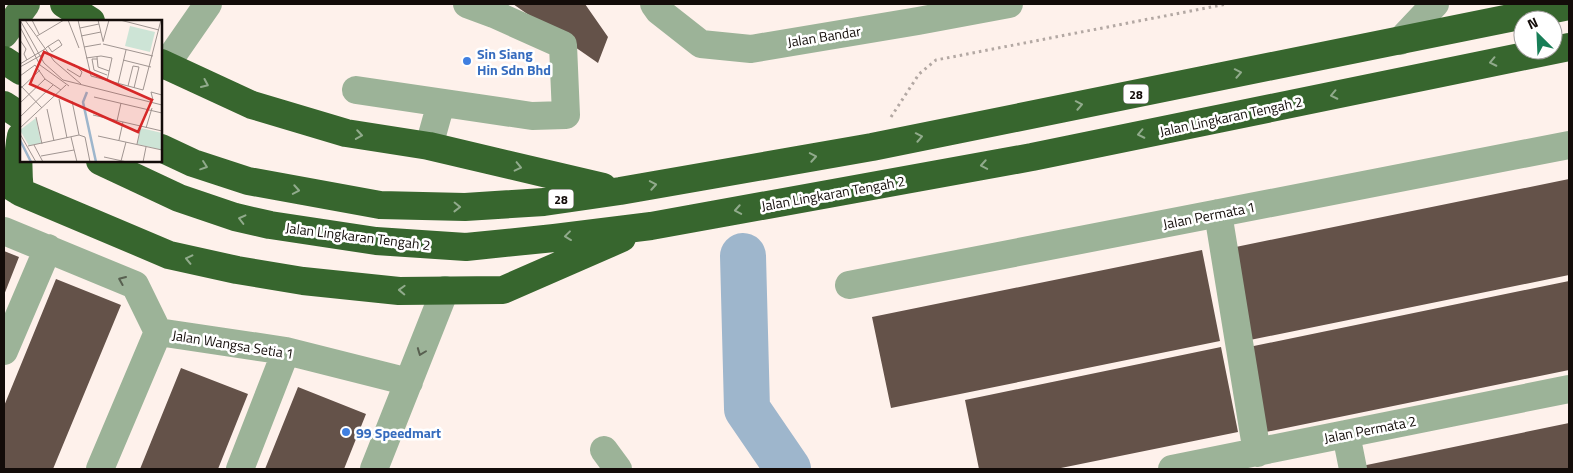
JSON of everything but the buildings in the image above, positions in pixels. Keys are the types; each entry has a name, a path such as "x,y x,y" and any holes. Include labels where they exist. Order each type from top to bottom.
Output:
{"highway":[{"path":"64,4 89,20"},
{"name":"28","path":"162,148 193,163 248,181 380,205 465,207 544,202 620,191 872,147 1569,6"},
{"name":"Jalan Lingkaran Tengah 2","path":"102,162 179,198 235,217 270,225 376,241 466,247 651,226 1032,157 1566,52"},
{"path":"4,60 20,70"},
{"path":"163,64 252,105 346,133 428,146 620,191"},
{"path":"4,105 20,115"},
{"path":"20,140 17,167 12,187 169,255 237,270 303,280 399,291 503,290 651,226"}],"main road":[{"path":"4,34 26,4"}],"street":[{"path":"163,64 208,4"},
{"path":"356,90 532,116 566,115 563,45 467,4"},
{"name":"Jalan Bandar","path":"654,4 700,44 751,49 916,12 1009,4"},
{"path":"1400,41 1435,4"},
{"path":"428,146 441,103"},
{"name":"Jalan Permata 1","path":"849,285 1569,145"},
{"path":"1218,213 1256,453"},
{"name":"Jalan Wangsa Setia 1","path":"4,231 135,285 158,332 286,351 409,382"},
{"path":"4,351 48,248"},
{"path":"374,469 445,290"},
{"path":"100,469 158,332"},
{"path":"240,469 286,351"},
{"name":"Jalan Permata 2","path":"1172,469 1569,389"},
{"path":"1346,434 1353,469"}],"path":[{"path":"872,147 919,74 936,60 1227,4"}],"waterway":[{"path":"743,256 747,409 788,469"}],"place":[{"name":"Sin Siang Hin Sdn Bhd","path":"467,61"},
{"name":"99 Speedmart","path":"346,432"}]}
